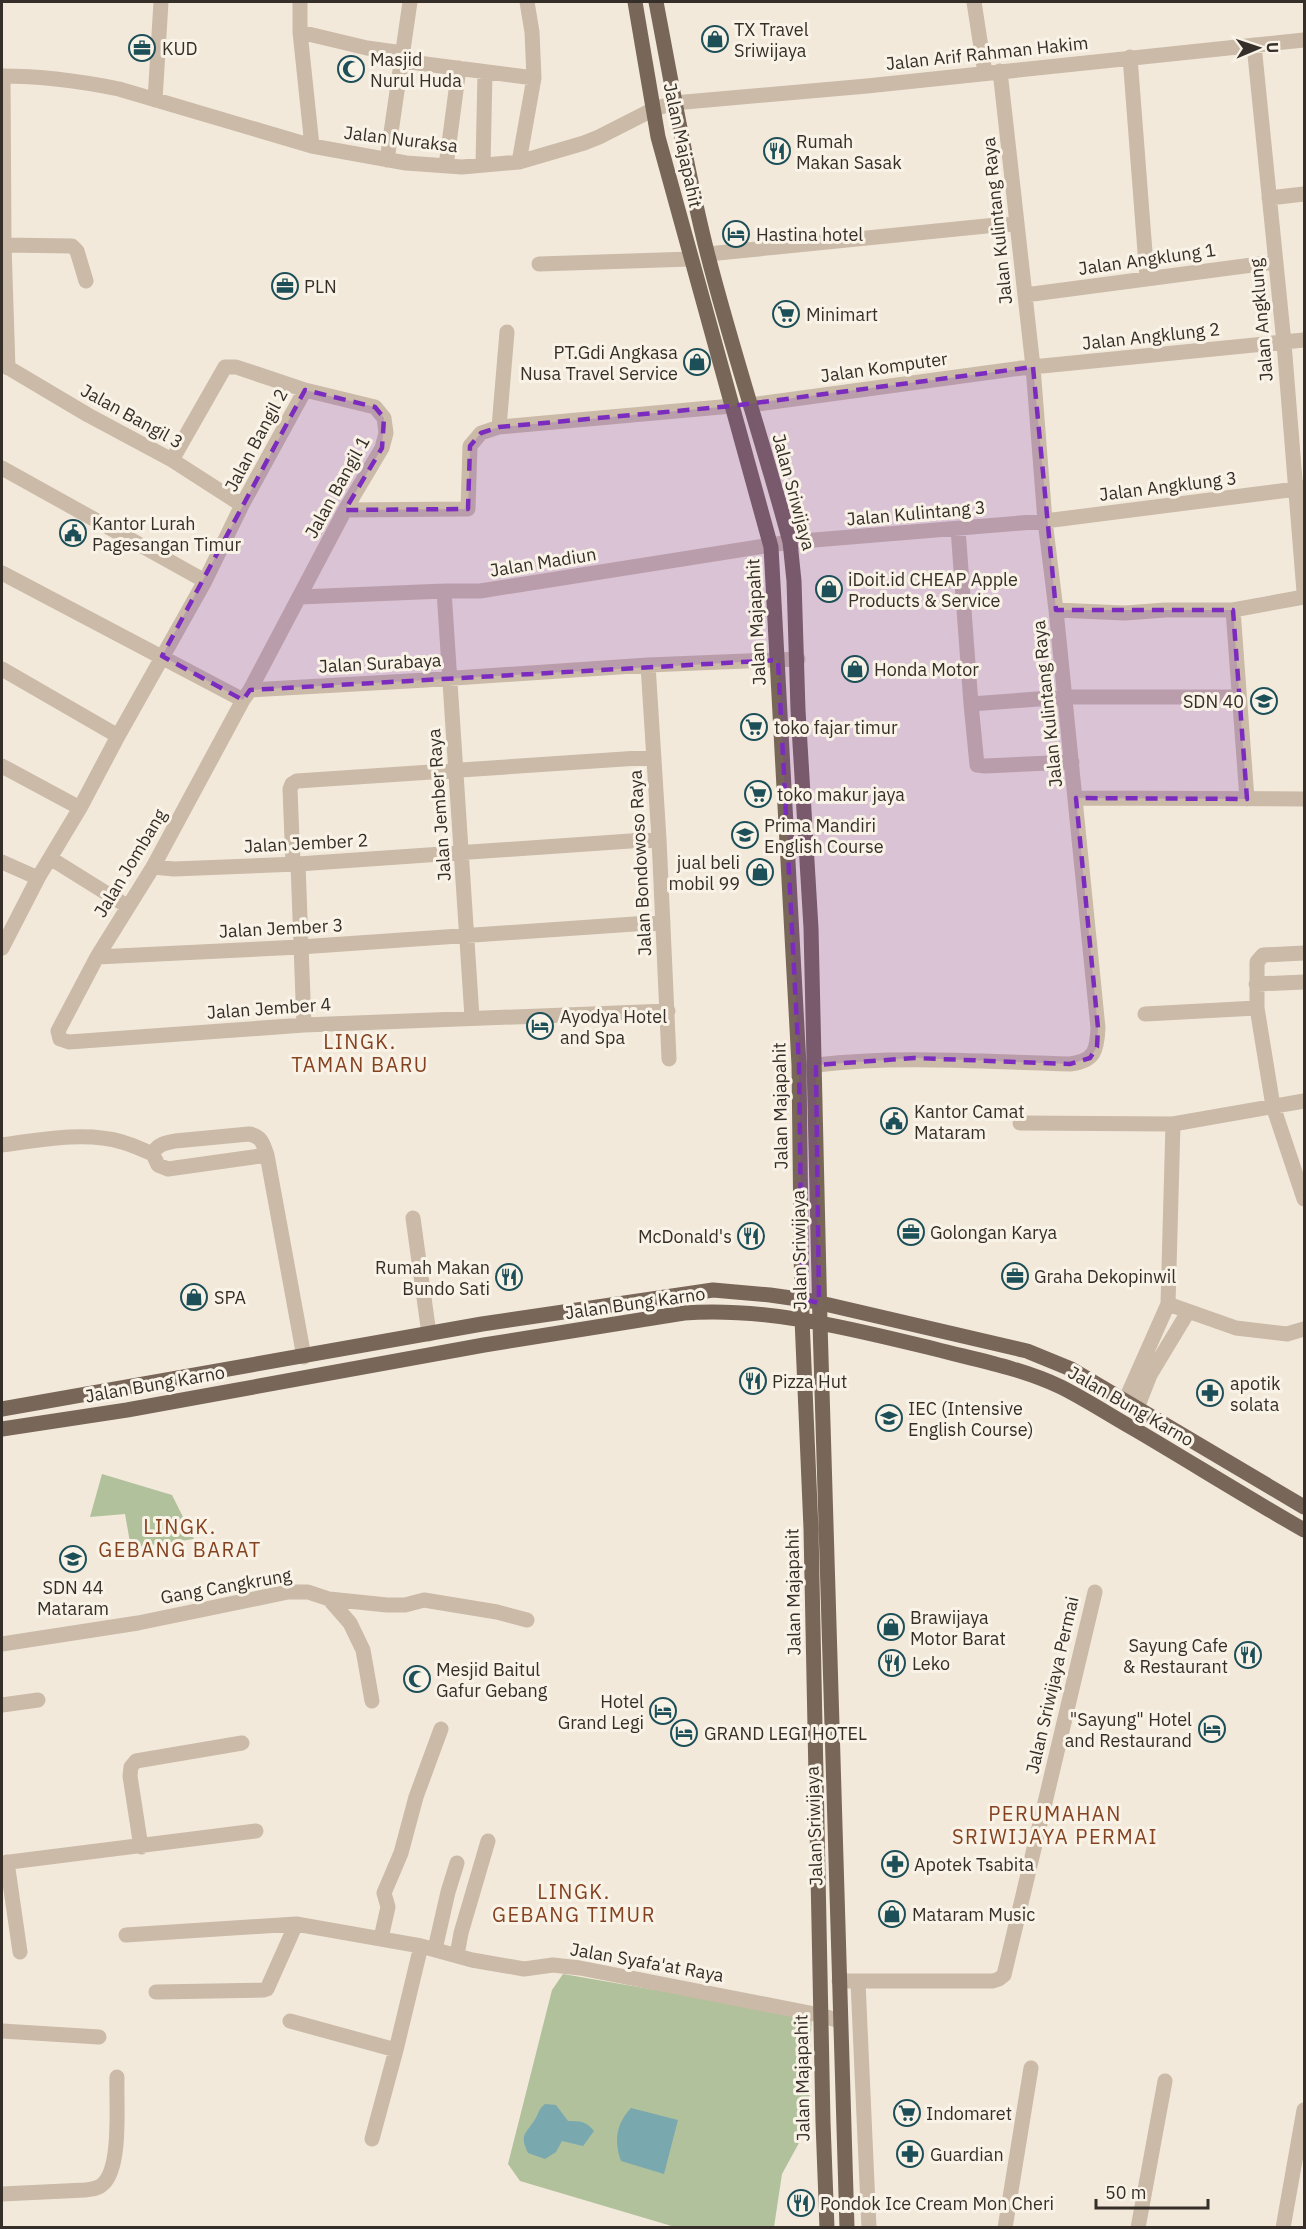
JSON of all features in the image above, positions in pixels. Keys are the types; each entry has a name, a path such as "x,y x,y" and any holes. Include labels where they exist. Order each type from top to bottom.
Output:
{"main road":[{"name":"Jalan Majapahit","path":"635,2 658,137 771,546 799,1065 802,1319 811,1529 821,1960 820,2014 827,2228"},
{"name":"Jalan Sriwijaya","path":"656,2 674,103 708,254 790,542 794,581 798,710 811,928 816,1065 819,1303 847,2228"},
{"path":"792,929 811,928"},
{"path":"2,1409 482,1324 713,1290 802,1299 1027,1351 1071,1369 1301,1504 1286,1520"},
{"name":"Jalan Bung Karno","path":"2,1429 152,1406 484,1345 684,1313 714,1311 753,1313 802,1319 1012,1368 1062,1388 1305,1530"},
{"path":"482,1324 484,1345"},
{"path":"1062,1388 1071,1369"},
{"path":"149,1384 152,1406"},
{"path":"821,1960 838,1965"}],"street":[{"path":"155,100 161,2"},
{"path":"300,2 300,32 312,146"},
{"path":"387,160 410,2"},
{"path":"519,162 534,78 528,2"},
{"name":"Jalan Kulintang Raya","path":"816,1065 863,1059 914,1058 1070,1064 1082,1063 1090,1058 1097,1047 1098,1028 1076,798 1028,368 1025,295 992,72 974,2"},
{"path":"300,32 402,57 485,73 534,78"},
{"name":"Jalan Arif Rahman Hakim","path":"674,103 867,86 1305,40"},
{"name":"Jalan Angklung","path":"1254,45 1300,489 1304,587"},
{"path":"1130,57 1147,278"},
{"path":"446,166 459,68"},
{"path":"483,165 485,73"},
{"path":"2,76 5,366"},
{"name":"Jalan Nuraksa","path":"2,76 88,83 312,146 406,163 446,166 519,162 599,137 654,109 674,103"},
{"path":"1269,198 1305,194"},
{"path":"708,254 1016,223"},
{"path":"3,239 72,246 77,251 86,280"},
{"path":"539,264 691,259"},
{"name":"Jalan Angklung 1","path":"1025,295 1275,262"},
{"path":"499,427 507,332"},
{"name":"Jalan Angklung 2","path":"1028,368 1305,340"},
{"name":"Jalan Bangil 3","path":"5,366 88,415 172,460 242,505"},
{"name":"Jalan Bangil 1","path":"172,460 225,367 236,367 305,390 375,407 384,418 386,433 382,448 345,510 247,695"},
{"name":"Jalan Komputer","path":"750,405 1028,368"},
{"name":"Jalan Bangil 2","path":"2,948 38,878 81,808 118,736 205,581 242,505 305,390"},
{"path":"345,510 468,509 470,446 481,432 499,427 732,406"},
{"path":"2,468 205,581"},
{"name":"Jalan Angklung 3","path":"1045,521 1300,489"},
{"name":"Jalan Kulintang 3","path":"790,542 1045,521"},
{"path":"958,529 976,765 1072,762"},
{"name":"Jalan Madiun","path":"300,597 480,591 790,542"},
{"path":"2,573 142,648 160,661 247,695"},
{"path":"1056,610 1125,613 1165,610 1233,610 1304,587"},
{"name":"Jalan Jember Raya","path":"444,591 472,1017"},
{"path":"1233,610 1247,799"},
{"name":"Jalan Surabaya","path":"247,695 648,665 798,658"},
{"name":"Jalan Bondowoso Raya","path":"648,665 669,1059"},
{"path":"2,669 118,736"},
{"name":"Jalan Jombang","path":"69,1042 60,1039 58,1031 97,957 153,867 247,695"},
{"path":"971,704 1064,697 1239,697"},
{"path":"304,1024 290,789 292,784 297,781 454,769 654,757"},
{"path":"2,766 81,808"},
{"path":"1076,798 1305,799"},
{"name":"Jalan Jember 2","path":"153,867 174,869 296,864 659,840"},
{"path":"50,858 127,906"},
{"path":"2,862 38,878"},
{"name":"Jalan Jember 3","path":"97,957 300,947 663,922"},
{"path":"1305,953 1263,955 1257,962 1256,984 1257,1008 1273,1106 1305,1199"},
{"path":"1256,984 1305,982"},
{"path":"1145,1014 1257,1008"},
{"name":"Jalan Jember 4","path":"69,1042 304,1024 472,1017 536,1018 668,1011"},
{"path":"1020,1123 1173,1124 1305,1101"},
{"path":"1131,1404 1137,1374 1168,1304 1173,1124"},
{"path":"153,1154 155,1149 163,1143 249,1134 256,1135 261,1140 267,1155 304,1356"},
{"path":"2,1145 49,1138 78,1137 121,1141 153,1154 158,1165 168,1169 267,1155"},
{"path":"413,1218 429,1334"},
{"path":"1168,1304 1236,1328 1287,1334 1305,1329"},
{"path":"1131,1404 1188,1312"},
{"name":"Gang Cangkrung","path":"2,1644 138,1623 288,1592 308,1592 329,1599 400,1606 424,1600 497,1612 527,1620"},
{"name":"Jalan Sriwijaya Permai","path":"838,1981 993,1981 1004,1975 1095,1592"},
{"path":"329,1599 350,1623 363,1650 372,1701"},
{"path":"2,1705 38,1700"},
{"path":"381,1938 388,1907 384,1893 401,1853 416,1797 441,1729"},
{"path":"141,1847 130,1776 133,1764 136,1761 242,1743"},
{"path":"20,1952 4,1862 141,1847 256,1831"},
{"path":"457,1955 460,1933 488,1841"},
{"path":"372,2139 396,2050 457,1863"},
{"path":"156,1992 267,1989 306,1926"},
{"name":"Jalan Syafa'at Raya","path":"126,1935 306,1926 381,1938 472,1960 524,1969 553,1965 580,1968 820,2014 840,2021"},
{"path":"858,1982 868,2228"},
{"path":"290,2021 396,2050"},
{"path":"2,2031 99,2037"},
{"path":"1005,2228 1031,2068"},
{"path":"2,2194 85,2190 97,2188 105,2182 113,2169 115,2153 117,2077"},
{"path":"1138,2228 1165,2081"},
{"path":"1283,2228 1305,2110"}],"highlighted area":[{"path":"1033,367 1056,610 1233,610 1247,799 1076,798 1098,1028 1097,1047 1090,1058 1070,1064 914,1058 816,1065 819,1303 802,1299 799,1065 778,660 250,690 243,700 162,656 305,390 375,407 384,418 382,448 345,510 468,509 470,446 481,433 499,427 732,406"}],"green space":[{"path":"102,1474 172,1495 194,1539 131,1548 125,1514 90,1517"},
{"path":"563,1974 812,2017 808,2079 812,2119 782,2174 774,2227 675,2227 520,2181 508,2164 552,1990"}],"water":[{"path":"545,2104 556,2105 568,2121 582,2122 594,2131 583,2146 562,2141 556,2152 545,2159 528,2153 524,2136"},
{"path":"631,2108 678,2120 664,2174 621,2161 617,2140 619,2127"}],"place":[{"name":"TX Travel Sriwijaya","path":"715,39"},
{"name":"KUD","path":"142,48"},
{"name":"Masjid Nurul Huda","path":"351,69"},
{"name":"Rumah Makan Sasak","path":"777,151"},
{"name":"Hastina hotel","path":"736,234"},
{"name":"PLN","path":"285,286"},
{"name":"Minimart","path":"786,314"},
{"name":"PT.Gdi Angkasa Nusa Travel Service","path":"697,362"},
{"name":"Kantor Lurah Pagesangan Timur","path":"73,533"},
{"name":"iDoit.id CHEAP Apple Products & Service","path":"829,589"},
{"name":"Honda Motor","path":"855,669"},
{"name":"SDN 40","path":"1264,701"},
{"name":"toko fajar timur","path":"754,727"},
{"name":"toko makur jaya","path":"758,794"},
{"name":"Prima Mandiri English Course","path":"745,835"},
{"name":"jual beli mobil 99","path":"760,872"},
{"name":"Ayodya Hotel and Spa","path":"540,1026"},
{"name":"Kantor Camat Mataram","path":"894,1121"},
{"name":"Golongan Karya","path":"911,1232"},
{"name":"McDonald's","path":"751,1236"},
{"name":"Graha Dekopinwil","path":"1015,1276"},
{"name":"Rumah Makan Bundo Sati","path":"509,1277"},
{"name":"SPA","path":"194,1297"},
{"name":"Pizza Hut","path":"753,1381"},
{"name":"apotik solata","path":"1210,1393"},
{"name":"IEC (Intensive English Course)","path":"889,1418"},
{"name":"SDN 44 Mataram","path":"73,1559"},
{"name":"Brawijaya Motor Barat","path":"891,1627"},
{"name":"Sayung Cafe & Restaurant","path":"1248,1655"},
{"name":"Leko","path":"892,1663"},
{"name":"Mesjid Baitul Gafur Gebang","path":"417,1679"},
{"name":"Hotel Grand Legi","path":"663,1711"},
{"name":"\"Sayung\" Hotel and Restaurand","path":"1212,1729"},
{"name":"GRAND LEGI HOTEL","path":"684,1733"},
{"name":"Apotek Tsabita","path":"895,1864"},
{"name":"Mataram Music","path":"892,1914"},
{"name":"Indomaret","path":"907,2113"},
{"name":"Guardian","path":"910,2154"},
{"name":"Pondok Ice Cream Mon Cheri","path":"801,2203"}],"district":[{"name":"LINGK. TAMAN BARU","path":"360,1052"},
{"name":"LINGK. GEBANG BARAT","path":"180,1538"},
{"name":"PERUMAHAN SRIWIJAYA PERMAI","path":"1055,1824"},
{"name":"LINGK. GEBANG TIMUR","path":"574,1902"}]}
